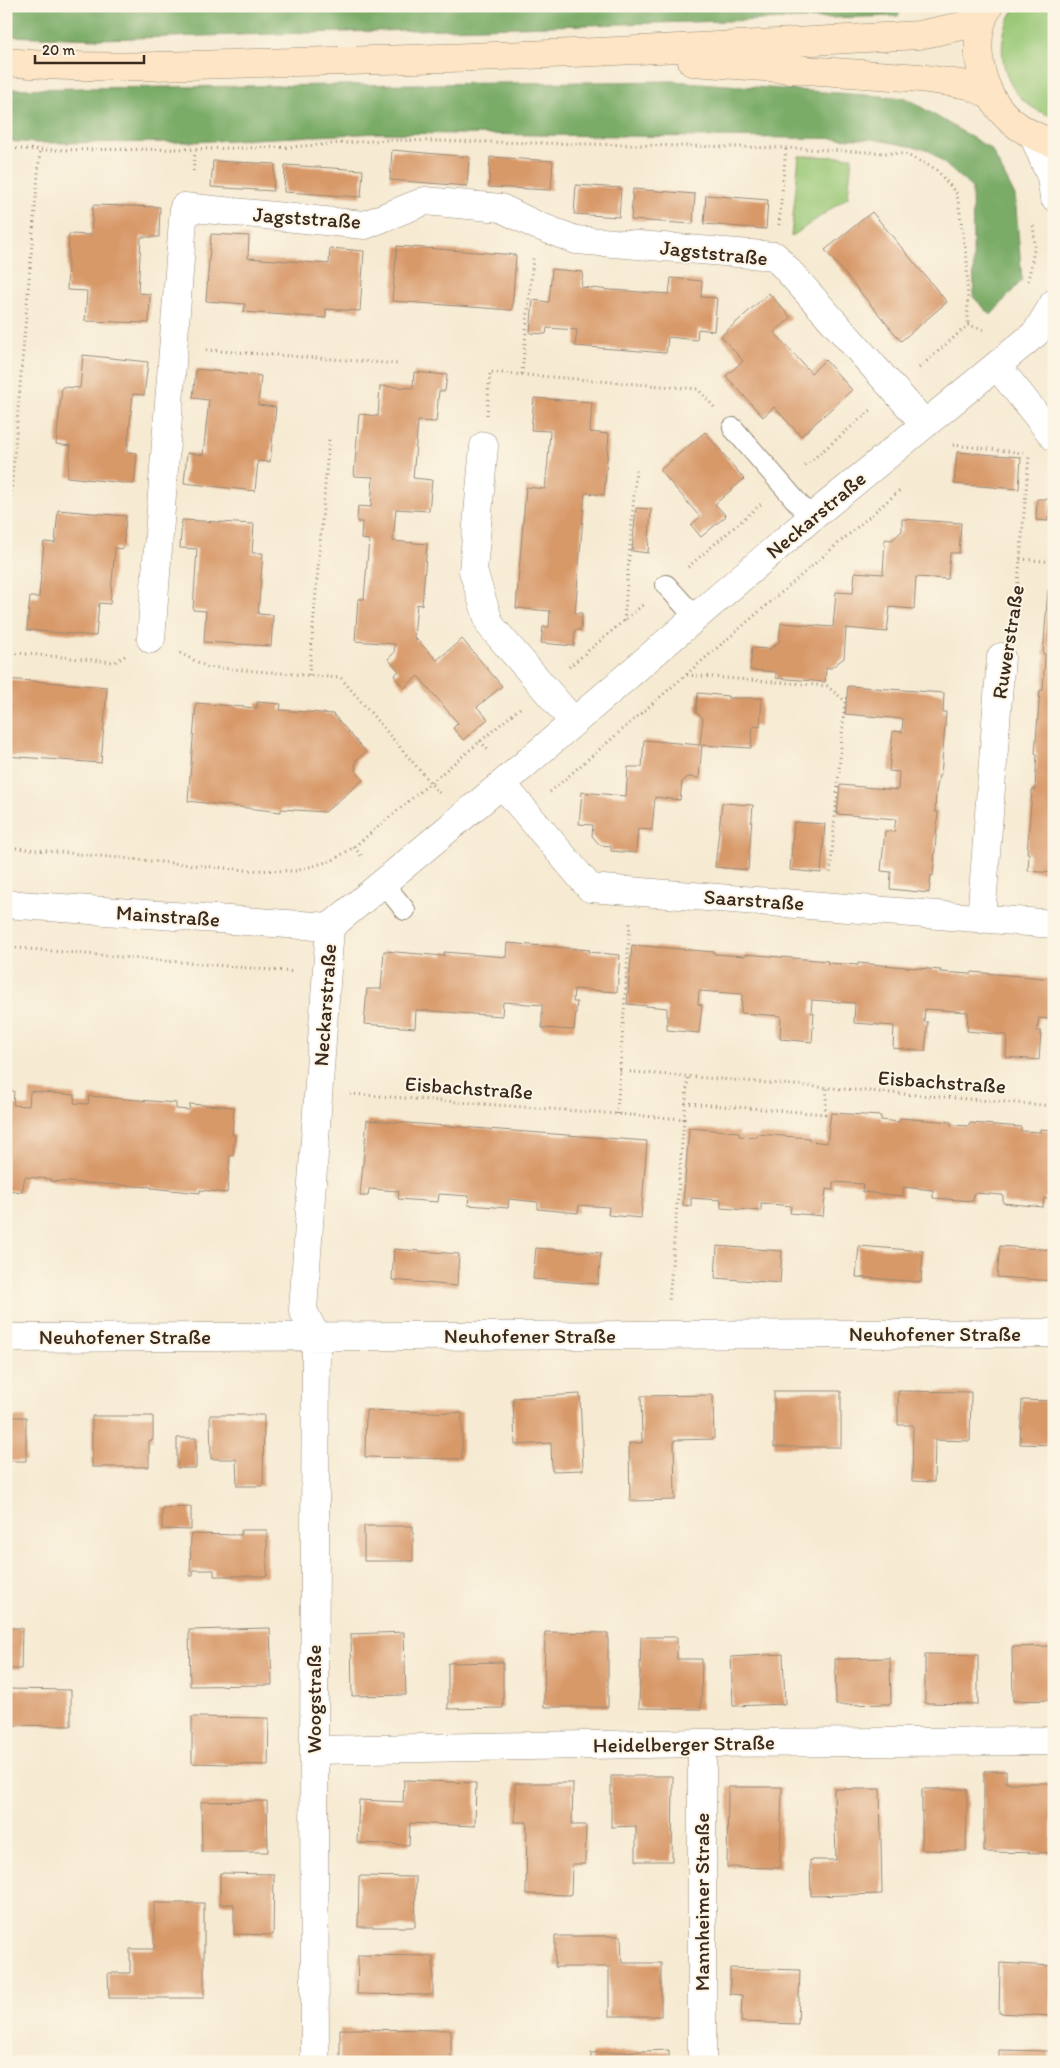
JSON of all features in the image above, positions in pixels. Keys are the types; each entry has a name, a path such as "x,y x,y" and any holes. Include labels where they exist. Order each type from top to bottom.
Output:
{"main road":[{"path":"6,62 102,66 570,54 919,35 962,26 987,9"},
{"path":"987,9 979,39 979,49 980,68 990,94 1009,119 1044,140"},
{"path":"570,54 920,78 969,86 990,94"}],"street":[{"path":"1044,140 1054,197"},
{"name":"Jagststraße","path":"151,638 184,207 365,225 425,201 501,208 536,225 576,240 775,256 925,424"},
{"name":"Neckarstraße","path":"316,1337 303,1310 330,927 502,784 573,721 812,518 1036,333 1054,303"},
{"path":"997,366 1054,437"},
{"path":"484,446 474,571 490,625 573,721"},
{"name":"Ruwerstraße","path":"981,919 1001,657"},
{"name":"Saarstraße","path":"502,784 590,888 1054,924"},
{"name":"Mainstraße","path":"6,904 330,927"},
{"name":"Neuhofener Straße","path":"6,1338 1054,1333"},
{"name":"Woogstraße","path":"315,2062 316,1337"},
{"name":"Heidelberger Straße","path":"314,1750 702,1743 1054,1741"},
{"name":"Mannheimer Straße","path":"702,1743 702,2062"}],"lane":[{"path":"733,428 812,518"},
{"path":"666,585 695,617"},
{"path":"384,883 405,910"}],"path":[{"path":"6,148 40,150 289,147 386,140 786,148 905,154 936,169 957,194 966,259 968,325"},
{"path":"775,256 786,148"},
{"path":"6,552 40,150"},
{"path":"1027,284 1030,277 1035,245 1032,214"},
{"path":"522,374 536,225"},
{"path":"173,348 400,364"},
{"path":"484,446 490,372 698,389 733,428"},
{"path":"309,675 329,438"},
{"name":"Ruwerstraße","path":"946,451 953,445 1030,453 1014,630 1001,657"},
{"path":"624,621 636,470"},
{"path":"526,813 901,490"},
{"path":"1020,559 1054,562"},
{"path":"6,652 115,662 151,638 206,667 341,678 460,818"},
{"path":"686,675 827,686 845,701 828,906"},
{"path":"617,1114 633,891"},
{"path":"6,947 327,975"},
{"name":"Eisbachstraße","path":"620,1071 1054,1106"},
{"path":"666,1335 688,1077"},
{"path":"686,1103 825,1114 827,1088"},
{"name":"Eisbachstraße","path":"318,1091 684,1119"}],"green space":[{"path":"6,6 902,6 898,16 99,39 6,36"},
{"path":"1017,6 1054,6 1054,117 1044,114 1027,104 1013,88 1007,77 1002,52 1003,40 1010,16"},
{"path":"672,81 906,98 991,149 1015,196 1022,280 991,315 974,298 972,188 929,150 873,139 378,133 191,142 38,143 6,141 6,89"},
{"path":"799,156 852,157 848,197 791,237"}],"building":[{"path":"392,150 469,157 467,186 390,180"},
{"path":"490,157 553,161 551,190 489,187"},
{"path":"213,161 275,164 273,191 211,187"},
{"path":"285,165 363,170 361,197 284,192"},
{"path":"576,185 621,188 619,217 574,214"},
{"path":"633,189 695,194 693,224 631,220"},
{"path":"706,195 768,200 766,229 704,224"},
{"path":"93,205 160,207 159,237 141,237 138,293 150,294 149,323 85,321 87,291 67,290 69,234 91,235"},
{"path":"872,212 947,302 901,341 825,250"},
{"path":"211,234 249,236 248,258 329,264 330,248 364,251 360,311 326,309 326,318 244,312 245,304 206,301"},
{"path":"397,246 516,255 512,310 392,301"},
{"path":"552,269 583,272 581,287 611,290 669,294 671,278 702,281 701,297 717,298 714,331 698,329 697,340 668,337 666,353 575,346 577,330 547,328 546,334 530,333 533,300 549,302"},
{"path":"769,293 791,318 774,332 811,373 825,360 852,390 801,436 774,407 763,417 726,376 743,361 721,336"},
{"path":"83,355 148,362 144,395 133,394 127,452 137,453 134,484 67,477 71,446 56,444 62,387 80,388"},
{"path":"196,369 261,376 258,405 276,407 270,462 258,461 255,491 184,483 187,453 203,455 209,400 193,398"},
{"path":"414,372 447,375 445,391 439,391 436,422 418,421 413,478 432,480 429,511 396,509 393,541 427,544 422,605 417,604 414,637 437,660 462,639 502,686 477,707 488,719 463,740 453,728 458,723 418,676 404,688 394,676 399,671 388,659 394,653 395,644 355,641 358,599 364,599 369,540 361,539 362,522 357,522 358,506 371,507 373,477 354,476 359,414 378,416 380,386 413,388"},
{"path":"534,398 592,402 590,432 609,434 604,495 585,493 575,613 582,613 581,630 575,630 574,646 541,643 543,627 549,627 550,611 516,608 526,487 545,489 548,460 550,431 531,430"},
{"path":"705,432 744,479 715,504 726,516 701,537 691,525 700,517 660,470"},
{"path":"957,452 1021,457 1019,489 954,484"},
{"path":"1037,499 1050,499 1048,521 1036,520"},
{"path":"636,508 651,509 648,553 632,551"},
{"path":"58,510 126,516 123,549 115,548 110,604 99,603 96,636 27,630 30,597 39,597 44,542 55,543"},
{"path":"902,519 961,523 959,553 950,553 948,579 916,577 914,609 890,607 887,632 846,628 844,658 831,668 826,668 825,682 776,678 776,672 750,670 752,648 770,649 779,642 781,623 833,627 836,592 853,593 855,572 883,574 885,539 892,540 902,531"},
{"path":"182,520 254,524 252,553 263,553 258,614 273,615 271,646 204,642 206,611 193,610 197,549 180,548"},
{"path":"1052,571 1054,571 1054,873 1028,871 1029,853 1027,853 1032,790 1035,790 1037,754 1035,753 1040,690 1043,690 1045,654 1043,654 1048,590 1050,590"},
{"path":"6,679 107,687 101,763 6,756"},
{"path":"848,686 944,693 943,712 946,712 941,775 939,775 936,792 935,812 938,812 933,876 931,875 929,893 890,889 891,872 881,871 885,831 894,832 896,819 837,814 840,785 898,790 899,772 889,771 893,731 902,732 903,719 845,714"},
{"path":"698,693 728,696 728,698 762,698 760,727 753,726 751,748 702,745 699,778 688,777 682,782 680,800 655,797 652,830 638,829 636,853 611,851 611,846 600,845 592,836 593,825 579,824 582,792 626,796 628,767 642,767 644,740 700,745 703,718 696,712"},
{"path":"257,702 281,704 280,710 333,714 366,752 356,760 355,770 363,780 325,812 281,809 281,812 188,801 196,703 257,708"},
{"path":"722,803 753,805 748,870 715,867"},
{"path":"794,822 825,824 821,873 790,870"},
{"path":"507,943 590,950 589,952 620,955 617,992 574,989 573,1002 577,1002 574,1030 542,1028 542,1005 503,1002 502,1016 416,1010 415,1028 364,1024 367,989 381,989 384,951 444,956 444,952 506,957"},
{"path":"632,945 714,952 714,954 745,956 745,954 828,961 827,963 858,965 858,963 941,970 940,972 971,974 972,972 1054,979 1054,1019 1039,1018 1037,1031 1041,1031 1039,1060 1006,1057 1007,1035 967,1031 968,1012 925,1009 924,1022 928,1022 925,1051 893,1048 894,1026 854,1023 855,1003 812,1000 811,1013 814,1013 812,1042 780,1039 781,1016 741,1013 742,994 699,991 698,1004 702,1005 699,1033 667,1030 667,1008 627,1004"},
{"path":"6,1090 14,1091 13,1105 29,1106 30,1091 75,1095 74,1103 88,1104 89,1096 176,1103 176,1109 189,1110 190,1104 234,1107 232,1135 235,1135 233,1156 230,1155 227,1193 200,1190 200,1193 152,1187 50,1181 51,1179 25,1177 22,1192 7,1190"},
{"path":"831,1113 881,1116 881,1120 899,1122 900,1118 951,1122 951,1125 969,1126 970,1123 1021,1127 1021,1131 1040,1132 1040,1129 1054,1130 1054,1199 1044,1198 1043,1207 1003,1203 1003,1195 974,1193 973,1201 933,1198 933,1190 903,1187 903,1196 862,1192 863,1184 833,1182 833,1190 826,1189 823,1216 790,1213 791,1206 761,1203 761,1211 721,1208 721,1200 691,1198 691,1206 683,1205 689,1128 739,1132 739,1136 757,1137 758,1134 809,1138 809,1141 827,1143"},
{"path":"367,1120 647,1141 641,1218 608,1215 609,1207 579,1205 578,1213 538,1209 538,1202 509,1199 508,1208 468,1205 469,1196 439,1194 438,1202 398,1199 399,1191 369,1189 368,1196 360,1196"},
{"path":"717,1246 782,1251 780,1283 715,1278"},
{"path":"859,1246 923,1251 921,1282 856,1277"},
{"path":"1000,1246 1054,1250 1054,1281 997,1277"},
{"path":"536,1248 601,1253 598,1284 533,1279"},
{"path":"394,1249 459,1254 457,1286 392,1280"},
{"path":"774,1391 841,1391 841,1447 774,1447"},
{"path":"898,1391 971,1392 970,1441 935,1440 934,1482 912,1481 913,1425 898,1425"},
{"path":"580,1394 583,1470 552,1471 551,1443 515,1445 513,1398"},
{"path":"713,1395 714,1439 674,1440 675,1500 630,1501 629,1443 642,1443 641,1396"},
{"path":"1022,1400 1054,1401 1054,1445 1020,1444"},
{"path":"366,1410 462,1413 462,1459 365,1457"},
{"path":"210,1415 264,1415 263,1486 237,1486 236,1459 211,1459"},
{"path":"92,1416 153,1416 153,1440 149,1441 149,1467 92,1467"},
{"path":"6,1417 26,1417 26,1461 6,1461"},
{"path":"177,1438 196,1438 196,1468 177,1468"},
{"path":"191,1507 191,1530 162,1529 162,1508"},
{"path":"364,1526 413,1526 413,1561 364,1561"},
{"path":"241,1530 267,1530 267,1576 214,1576 214,1570 193,1570 193,1576 190,1576 191,1534 241,1535"},
{"path":"6,1628 22,1628 21,1669 6,1669"},
{"path":"270,1628 272,1685 190,1686 189,1630"},
{"path":"404,1632 406,1695 352,1696 351,1634"},
{"path":"545,1632 608,1633 608,1707 544,1707"},
{"path":"641,1637 677,1637 677,1659 702,1659 701,1709 639,1708"},
{"path":"1054,1646 1054,1700 1013,1701 1012,1647"},
{"path":"783,1654 785,1704 733,1706 731,1657"},
{"path":"925,1654 978,1655 978,1704 925,1703"},
{"path":"890,1658 891,1704 836,1705 835,1659"},
{"path":"503,1662 503,1708 448,1709 448,1663"},
{"path":"6,1689 71,1690 71,1726 6,1725"},
{"path":"192,1717 269,1718 268,1765 192,1763"},
{"path":"984,1771 1006,1771 1006,1783 1052,1783 1051,1853 984,1852"},
{"path":"611,1776 673,1776 672,1861 636,1861 636,1826 611,1827"},
{"path":"404,1780 476,1783 475,1826 410,1823 409,1845 357,1843 359,1800 403,1802"},
{"path":"515,1783 573,1783 572,1825 586,1825 585,1864 572,1864 571,1895 526,1894 527,1822 515,1822"},
{"path":"728,1787 782,1787 780,1868 727,1867"},
{"path":"834,1789 880,1789 882,1894 811,1896 810,1860 836,1860"},
{"path":"922,1789 967,1789 966,1851 922,1850"},
{"path":"267,1801 268,1852 202,1852 201,1802"},
{"path":"220,1873 274,1874 273,1935 234,1934 234,1904 220,1904"},
{"path":"359,1876 416,1877 415,1927 358,1927"},
{"path":"154,1903 204,1903 204,1998 109,1998 108,1973 130,1973 130,1949 154,1949"},
{"path":"555,1936 621,1936 622,1963 661,1963 661,2016 609,2016 609,1967 555,1967"},
{"path":"358,1955 433,1956 433,1995 357,1994"},
{"path":"1000,1963 1052,1966 1051,2016 999,2013"},
{"path":"730,1968 800,1970 798,2024 741,2022 742,1995 730,1994"},
{"path":"340,2029 451,2030 451,2062 340,2062"},
{"path":"669,2050 669,2062 591,2062 591,2053"},
{"path":"999,2050 1049,2051 1049,2062 999,2062"}]}
